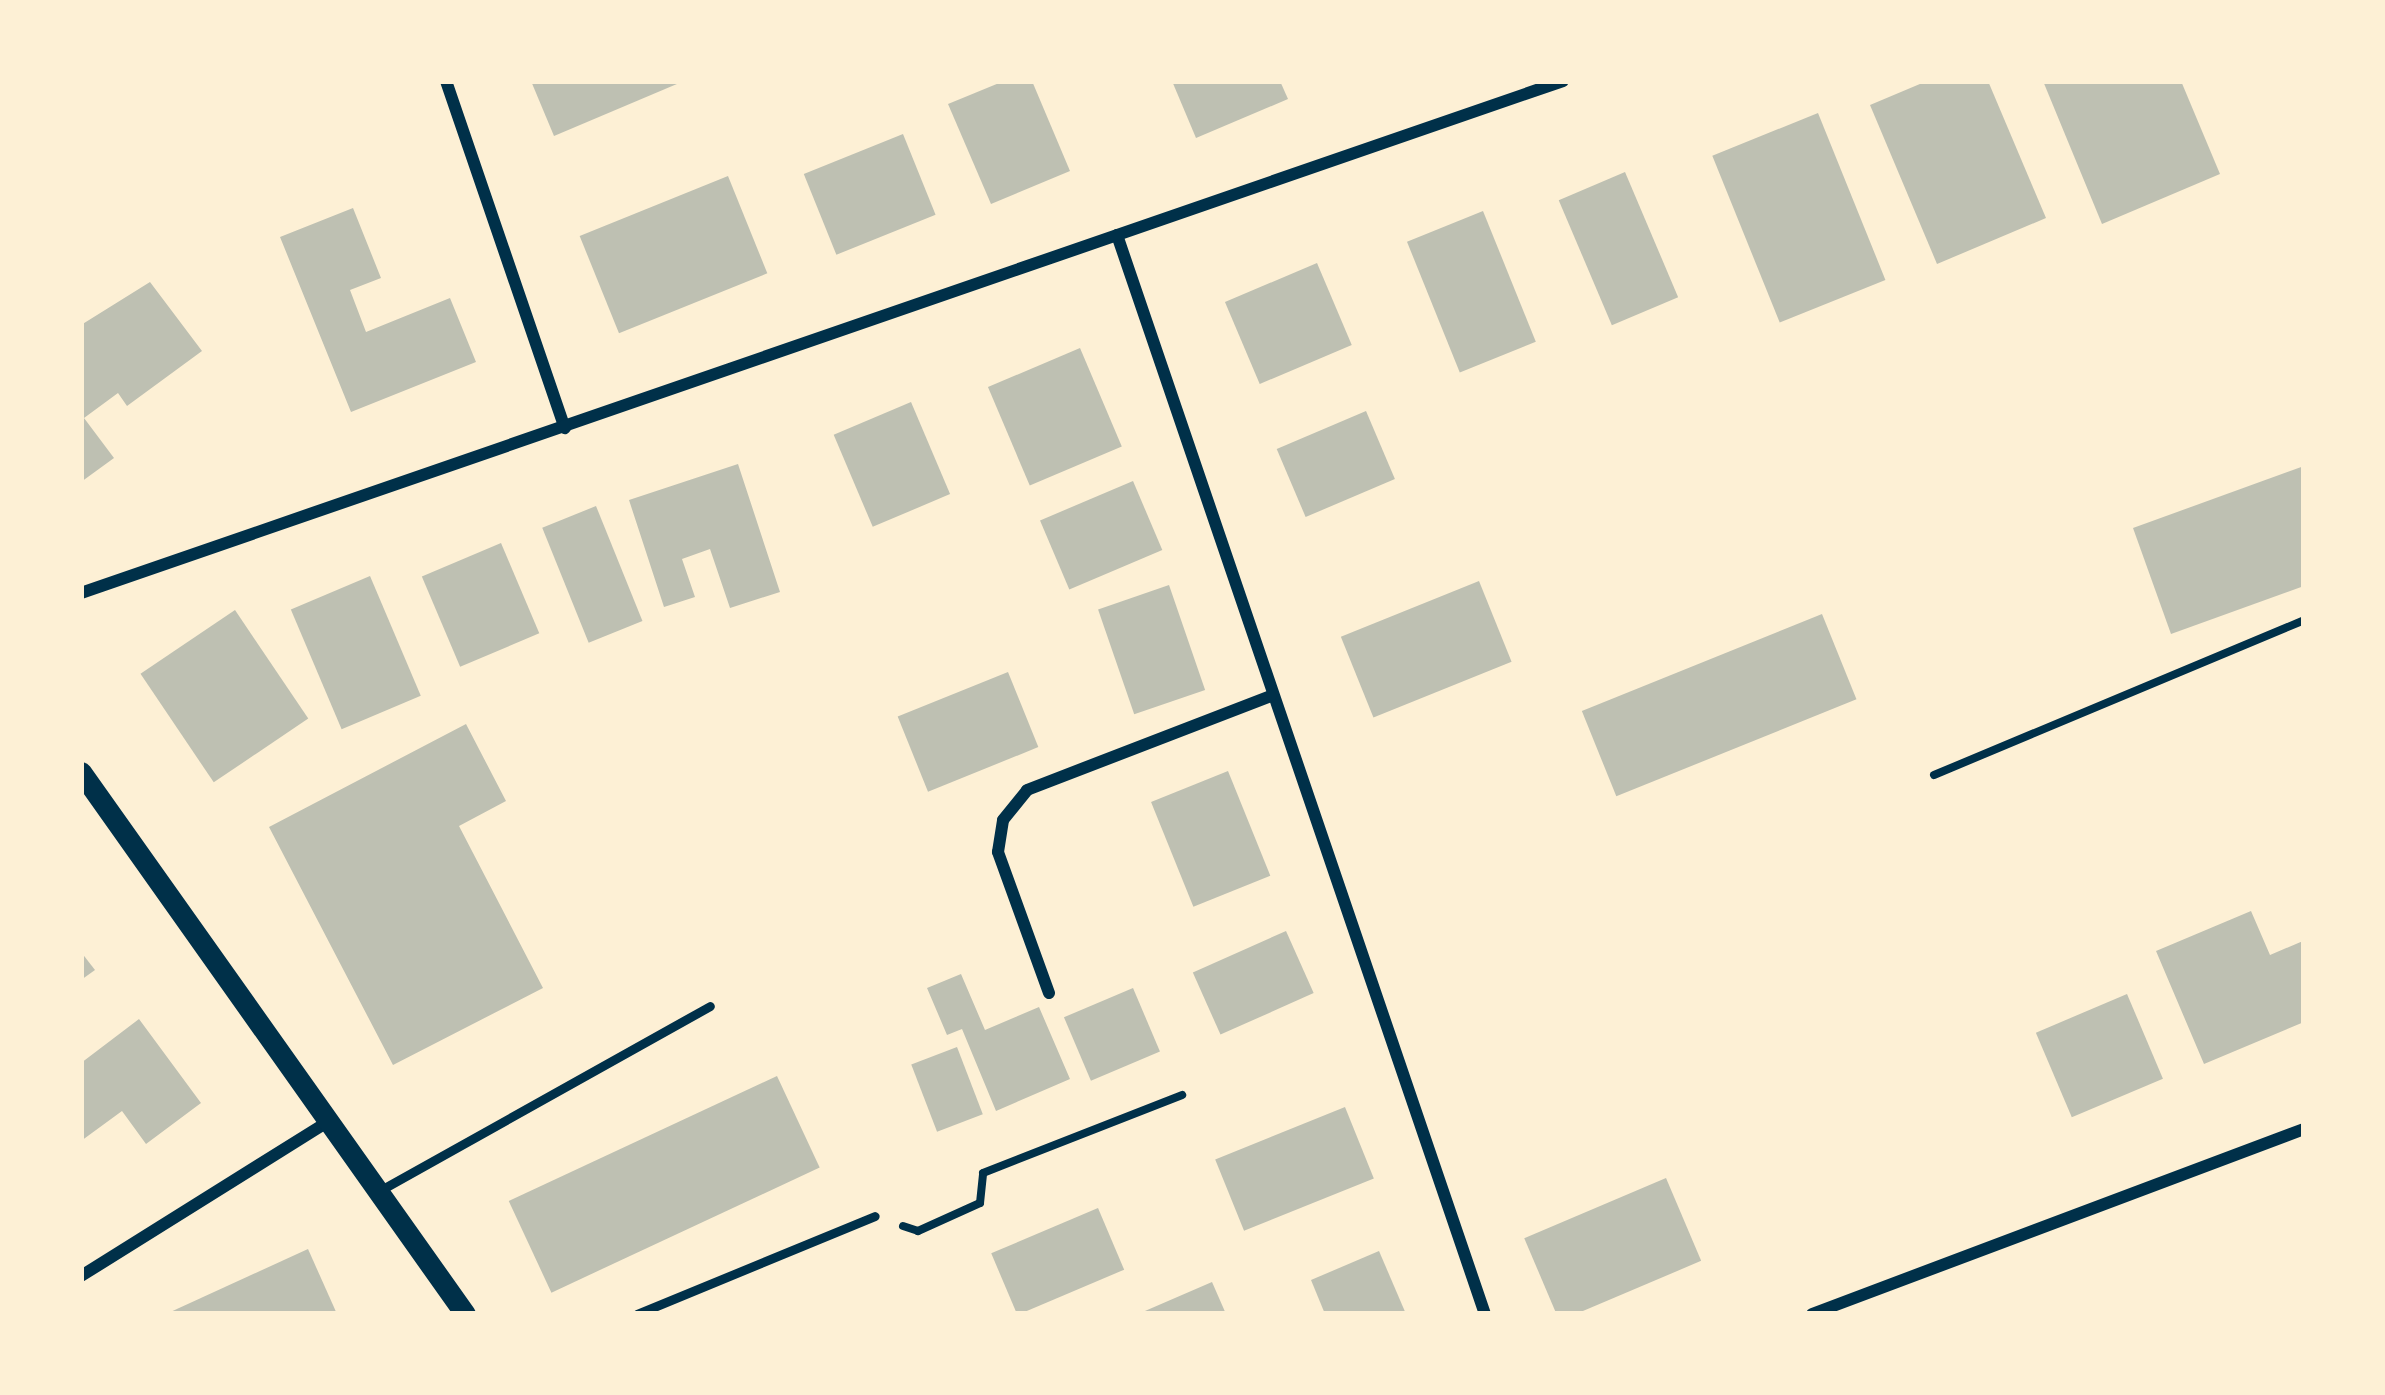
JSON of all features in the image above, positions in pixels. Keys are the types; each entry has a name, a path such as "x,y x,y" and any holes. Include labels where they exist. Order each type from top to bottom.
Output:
{"street":[{"path":"446,81 565,428"},
{"path":"81,593 1564,81"},
{"path":"1117,235 1485,1314"},
{"path":"1049,993 998,852 1003,820 1028,790 1271,696"},
{"path":"81,772 465,1314"},
{"path":"81,1276 330,1120"},
{"path":"1811,1314 2304,1129"}],"lane":[{"path":"379,1190 710,1006"},
{"path":"637,1314 875,1216"}],"path":[{"path":"1934,775 2304,620"},
{"path":"875,1216 918,1231 980,1203 982,1173 1183,1095"}],"building":[{"path":"531,81 684,81 554,136"},
{"path":"1004,81 1032,81 1070,171 991,204 948,104"},
{"path":"1172,81 1280,81 1288,99 1196,138"},
{"path":"1927,81 1988,81 2046,218 1937,264 1870,105"},
{"path":"2043,81 2181,81 2220,174 2102,224"},
{"path":"1818,113 1885,280 1780,323 1712,156"},
{"path":"903,134 936,215 836,255 804,174"},
{"path":"1625,172 1678,297 1612,325 1559,200"},
{"path":"728,176 767,273 619,333 580,236"},
{"path":"353,208 381,278 350,290 366,332 450,298 476,362 351,412 280,237"},
{"path":"1483,211 1536,342 1460,372 1407,242"},
{"path":"1317,263 1352,345 1260,384 1225,302"},
{"path":"150,282 202,351 127,406 118,393 84,418 114,458 81,482 81,325"},
{"path":"1080,348 1122,446 1030,486 988,387"},
{"path":"911,402 950,494 873,527 834,435"},
{"path":"1366,411 1395,479 1306,517 1277,449"},
{"path":"738,464 780,592 730,608 710,549 682,559 695,597 664,607 629,500"},
{"path":"2304,466 2304,586 2171,634 2133,528"},
{"path":"1133,481 1162,550 1069,590 1040,520"},
{"path":"596,506 642,621 589,643 542,528"},
{"path":"501,543 539,633 460,667 422,577"},
{"path":"370,576 421,696 342,729 291,610"},
{"path":"1479,581 1512,662 1373,717 1341,637"},
{"path":"1169,585 1205,690 1134,714 1098,609"},
{"path":"235,610 308,719 214,782 140,674"},
{"path":"1822,614 1856,699 1616,796 1582,711"},
{"path":"1008,672 1038,747 928,792 898,717"},
{"path":"466,724 506,801 459,826 543,988 393,1065 269,827"},
{"path":"1228,771 1270,876 1193,907 1151,802"},
{"path":"2251,911 2270,955 2303,941 2304,1022 2204,1064 2156,951"},
{"path":"1286,931 1314,993 1220,1035 1193,972"},
{"path":"81,952 95,970 81,980"},
{"path":"961,974 985,1030 1039,1007 1070,1079 996,1111 962,1029 947,1035 927,988"},
{"path":"1133,988 1160,1052 1091,1081 1064,1017"},
{"path":"2127,994 2163,1079 2072,1117 2036,1033"},
{"path":"139,1019 201,1103 146,1144 122,1111 81,1141 81,1063"},
{"path":"957,1047 983,1114 937,1132 911,1065"},
{"path":"777,1076 820,1168 551,1293 509,1201"},
{"path":"1345,1107 1374,1178 1244,1231 1215,1159"},
{"path":"1666,1178 1701,1261 1576,1314 1556,1314 1524,1238"},
{"path":"1098,1208 1124,1270 1017,1314 991,1253"},
{"path":"308,1249 337,1314 166,1314"},
{"path":"1379,1251 1406,1314 1325,1314 1311,1280"},
{"path":"1212,1282 1226,1314 1138,1314"}]}
